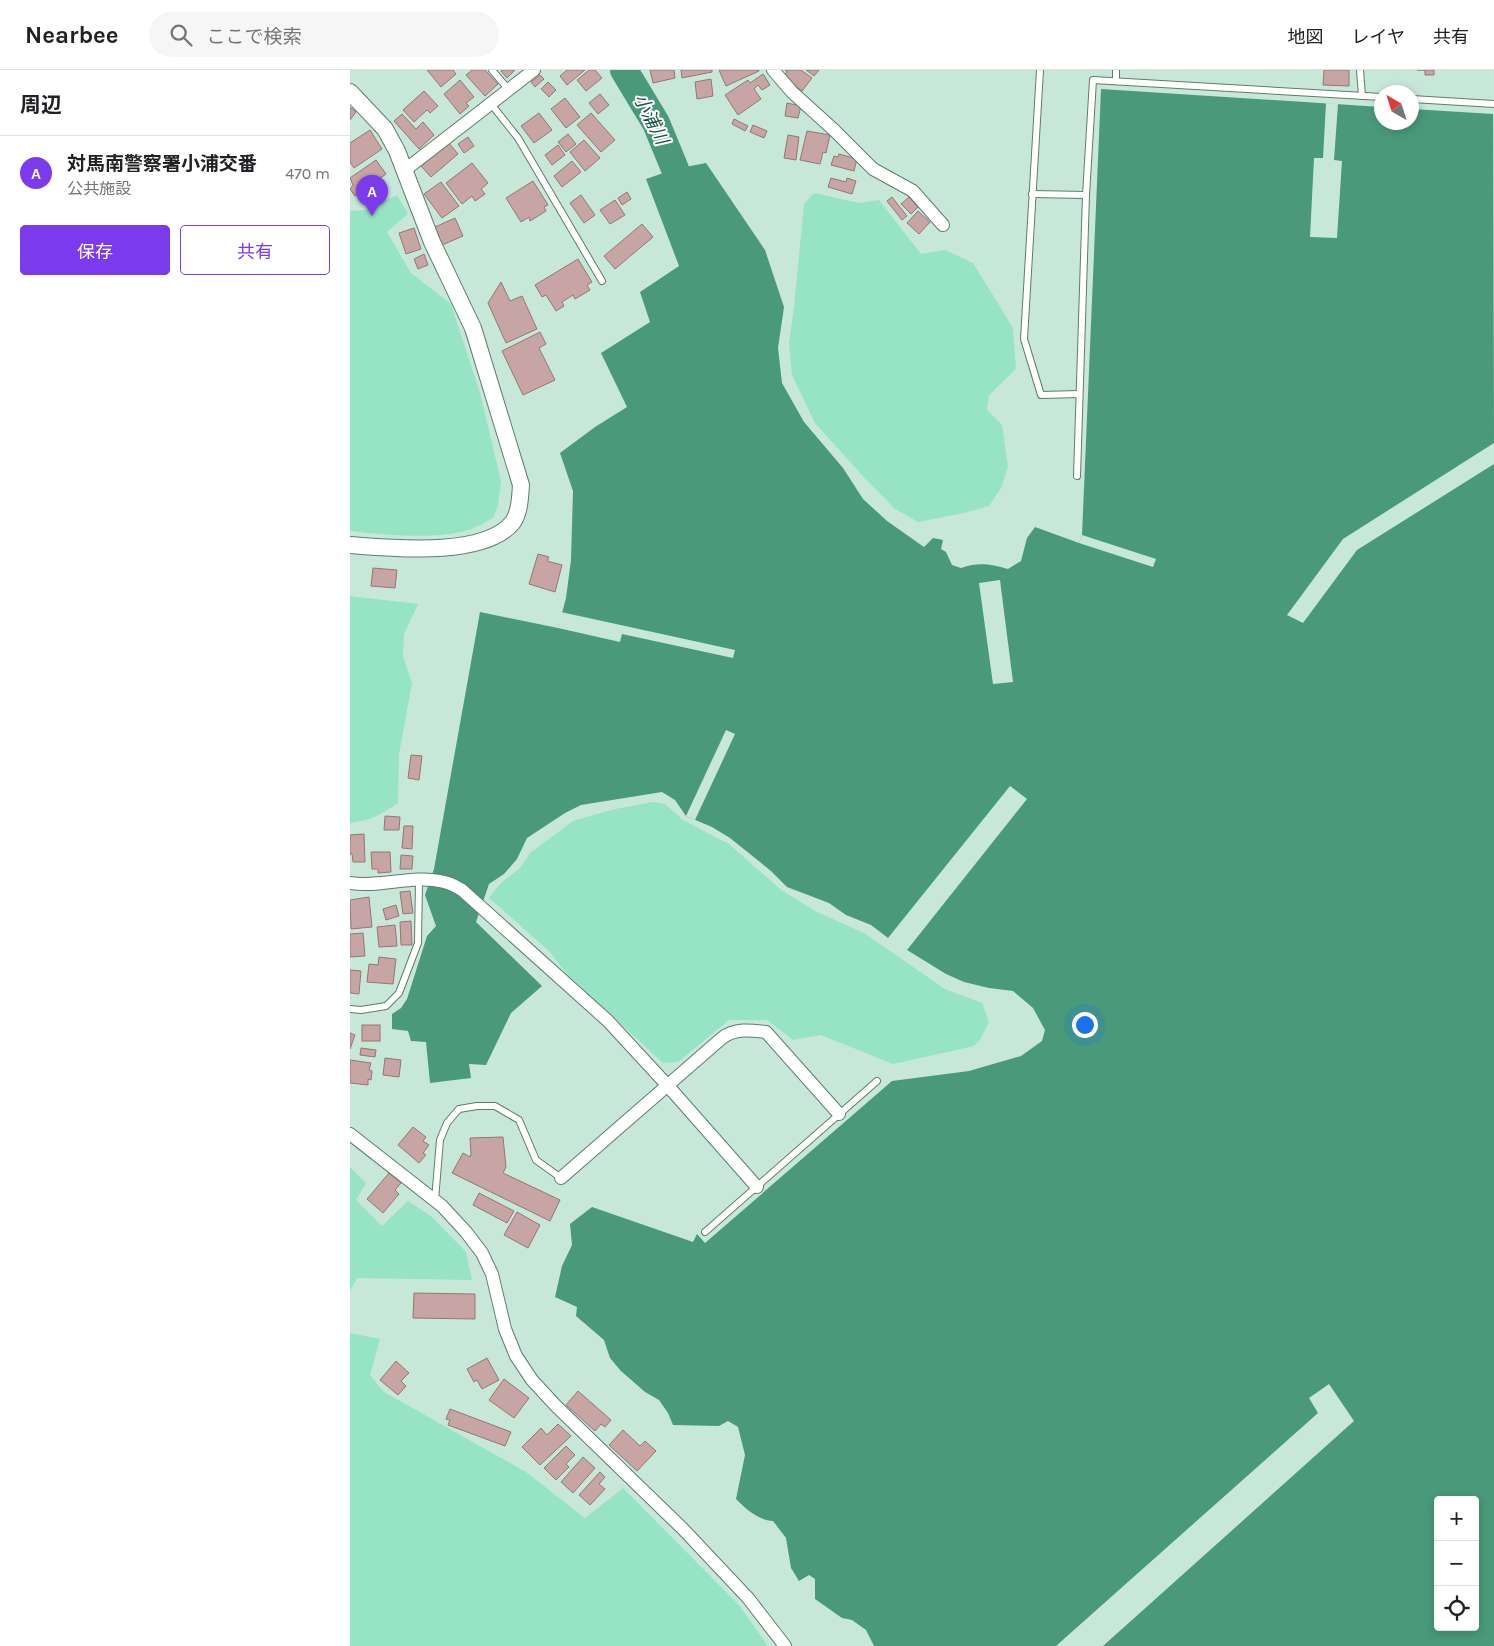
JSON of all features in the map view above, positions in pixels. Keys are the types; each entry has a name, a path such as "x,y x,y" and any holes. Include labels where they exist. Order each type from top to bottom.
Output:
{"street":[{"path":"405,170 534,70"},
{"path":"773,70 792,92 873,169 912,191 943,225"},
{"path":"350,92 385,129 397,151 432,242 473,328 521,485 520,504 514,521 504,531 476,543 406,549 350,545"},
{"path":"350,883 381,884 422,880 445,882 462,890 608,1021 757,1187"},
{"path":"561,1178 728,1034 736,1031 766,1032 839,1114"},
{"path":"350,1134 435,1200 466,1232 482,1253 492,1274 505,1329 516,1356 532,1380 556,1406 683,1529 748,1598 785,1646"}],"lane":[{"path":"492,70 509,90"},
{"path":"1040,70 1024,340 1042,395 1079,394"},
{"path":"1116,70 1116,81"},
{"path":"1360,70 1362,96"},
{"path":"1077,476 1086,194 1093,80 1374,97"},
{"path":"1419,99 1494,104"},
{"path":"491,104 518,138 602,282"},
{"path":"1032,194 1086,194"},
{"path":"350,1009 361,1010 386,1006 400,993 418,943 422,880"},
{"path":"706,1232 877,1081"},
{"path":"435,1200 440,1140 447,1123 459,1109 495,1106 518,1120 536,1160 561,1178"}],"shaded area":[{"path":"1101,89 1374,107 1374,130 1419,130 1419,109 1493,114 1494,443 1343,539 1287,615 1303,623 1357,550 1494,464 1494,1646 874,1646 866,1630 852,1620 842,1618 815,1599 815,1579 809,1575 799,1581 791,1568 786,1538 773,1521 757,1516 736,1499 745,1455 738,1427 728,1421 719,1426 673,1425 668,1413 659,1400 645,1392 621,1371 610,1358 604,1340 576,1316 577,1307 555,1297 562,1266 572,1245 570,1224 592,1207 693,1242 697,1234 705,1243 892,1081 969,1071 1021,1056 1042,1041 1045,1030 1033,1008 1013,991 964,982 946,974 907,950 1027,799 1010,786 888,938 871,925 846,915 829,903 787,887 771,871 730,838 712,827 686,816 675,800 662,792 581,805 565,813 527,838 517,859 504,874 489,884 476,922 542,986 511,1013 486,1065 469,1064 471,1078 430,1083 426,1042 411,1041 408,1031 392,1029 392,1014 401,1008 407,999 427,936 436,926 425,895 434,869 480,612 558,628 566,598 571,560 573,491 560,453 595,427 627,407 601,353 650,322 640,292 679,266 646,179 675,169 706,163 765,250 784,307 778,348 782,383 804,422 843,468 863,499 887,521 924,547 933,538 943,540 941,549 946,552 952,565 961,568 984,564 1008,569 1021,561 1027,538 1035,527 1079,543 1082,535"},
{"path":"814,193 859,203 879,200 921,254 945,250 973,263 1013,328 1016,369 989,395 987,410 1002,425 1008,467 1001,488 989,506 918,522 895,509 815,423 792,375 789,343 804,204"},
{"path":"397,195 408,214 387,232 411,273 451,304 480,393 501,481 498,505 493,518 469,530 456,533 410,536 350,531 350,211 365,210"},
{"path":"350,596 418,604 404,634 403,656 412,683 399,754 398,803 376,816 350,823"},
{"path":"653,802 665,804 683,820 729,844 780,889 815,911 864,933 945,989 982,1003 989,1022 980,1040 974,1046 893,1064 821,1035 793,1040 767,1020 729,1020 678,1062 663,1063 566,973 549,951 489,898 500,884 520,868 530,853 573,821 615,809"},
{"path":"350,1167 366,1183 356,1200 382,1226 408,1201 432,1217 466,1252 472,1280 357,1278 350,1291"},
{"path":"350,1333 380,1339 370,1375 384,1392 526,1472 585,1518 623,1488 739,1605 768,1646 350,1646"}],"pier":[{"path":"1326,103 1338,104 1334,160 1342,161 1337,238 1310,237 1314,158 1323,158"},
{"path":"1082,535 1156,559 1153,567 1079,543"},
{"path":"1000,580 1013,682 993,684 979,583"},
{"path":"561,612 735,650 733,658 622,634 620,642 558,628"},
{"path":"726,730 735,734 695,820 686,816"},
{"path":"1329,1384 1354,1421 1103,1646 1056,1646 1318,1413 1309,1398"}],"building":[{"path":"427,70 453,70 456,74 441,87"},
{"path":"472,70 485,70 498,84 485,96 466,75"},
{"path":"502,70 515,70 507,78"},
{"path":"567,70 585,70 567,85 560,76"},
{"path":"589,70 595,70 602,78 586,91 577,80"},
{"path":"650,70 674,70 675,78 653,83"},
{"path":"681,70 712,70 712,72 682,78"},
{"path":"719,70 759,70 759,71 726,86"},
{"path":"785,70 801,70 812,78 802,91 783,77 787,72"},
{"path":"806,70 819,70 814,76"},
{"path":"1324,70 1349,70 1349,86 1323,85"},
{"path":"1425,70 1434,70 1434,75 1425,75"},
{"path":"763,74 770,85 762,90 758,85 754,89 761,99 738,115 725,95 748,80 750,83"},
{"path":"540,75 544,79 535,87 531,82"},
{"path":"711,79 713,96 697,99 695,82"},
{"path":"460,80 474,97 466,103 469,106 460,114 444,94"},
{"path":"548,82 556,90 549,97 541,89"},
{"path":"424,91 438,106 430,113 427,110 414,122 403,110"},
{"path":"600,94 609,105 598,114 589,103"},
{"path":"565,98 580,117 566,128 551,109"},
{"path":"787,103 801,106 798,118 785,116"},
{"path":"350,107 356,112 350,120"},
{"path":"539,113 552,130 534,143 521,126"},
{"path":"591,113 615,140 601,152 577,125"},
{"path":"402,114 416,129 423,122 434,135 419,149 394,121"},
{"path":"734,119 748,126 745,131 732,124"},
{"path":"753,125 767,131 764,138 750,132"},
{"path":"370,130 382,149 354,168 350,162 350,143"},
{"path":"807,131 830,135 826,153 823,152 820,164 800,160"},
{"path":"568,134 576,144 566,152 558,142"},
{"path":"788,135 799,137 796,160 784,158"},
{"path":"468,137 474,146 464,153 458,144"},
{"path":"584,140 600,158 585,171 570,152"},
{"path":"448,142 458,154 431,177 421,166"},
{"path":"558,145 565,155 552,165 545,155"},
{"path":"839,154 857,159 854,171 831,165 834,156 838,157"},
{"path":"376,160 386,174 355,196 350,189 353,185 350,178"},
{"path":"572,161 581,172 562,187 554,176"},
{"path":"472,163 488,183 481,189 485,194 475,201 472,196 462,204 446,183"},
{"path":"831,178 846,182 847,178 856,181 852,194 828,187"},
{"path":"533,181 548,205 544,207 546,211 530,221 529,217 521,222 506,198"},
{"path":"441,182 459,206 442,218 424,194"},
{"path":"627,192 631,199 622,205 618,198"},
{"path":"581,195 595,215 584,223 570,203"},
{"path":"892,197 907,216 902,220 887,201"},
{"path":"909,197 918,207 911,214 901,204"},
{"path":"615,200 625,215 610,224 600,210"},
{"path":"918,211 930,222 919,234 907,223"},
{"path":"455,218 463,236 442,245 435,227"},
{"path":"642,224 653,237 615,269 604,256"},
{"path":"414,228 421,249 406,254 399,233"},
{"path":"424,254 428,265 418,269 414,259"},
{"path":"578,259 592,282 587,285 590,290 575,299 573,295 562,302 564,306 556,311 546,295 542,297 535,285"},
{"path":"501,282 510,301 522,296 537,329 506,343 488,303"},
{"path":"540,332 546,344 539,348 555,380 523,395 502,351"},
{"path":"538,554 549,557 547,561 562,565 555,592 529,584"},
{"path":"373,568 397,570 395,588 371,586"},
{"path":"411,755 422,756 419,780 408,778"},
{"path":"385,816 400,817 399,830 384,830"},
{"path":"404,826 413,826 412,849 402,848"},
{"path":"364,834 365,862 353,862 352,854 350,854 350,835"},
{"path":"371,852 390,852 391,872 378,873 378,869 372,869"},
{"path":"401,855 413,856 412,869 400,869"},
{"path":"410,891 413,913 403,914 400,892"},
{"path":"369,897 372,927 351,929 350,900"},
{"path":"396,905 399,916 386,920 383,909"},
{"path":"411,921 412,945 401,945 400,922"},
{"path":"395,925 397,946 379,947 377,927"},
{"path":"363,933 365,956 350,957 350,934"},
{"path":"379,957 396,959 393,984 367,982 369,964 378,965"},
{"path":"350,970 361,971 359,994 350,993"},
{"path":"362,1025 380,1025 380,1041 362,1041"},
{"path":"350,1033 355,1035 350,1049"},
{"path":"361,1048 376,1050 375,1057 360,1055"},
{"path":"385,1058 401,1060 399,1077 383,1075"},
{"path":"350,1060 371,1063 369,1070 372,1071 371,1080 368,1079 368,1085 350,1083"},
{"path":"413,1127 426,1137 423,1141 429,1145 423,1153 426,1155 419,1163 398,1145"},
{"path":"503,1137 506,1167 503,1173 560,1200 550,1221 452,1173 463,1153 470,1157 470,1138"},
{"path":"389,1173 401,1183 395,1190 399,1194 383,1213 367,1199"},
{"path":"479,1193 514,1211 507,1223 473,1205"},
{"path":"517,1212 540,1225 528,1248 504,1235"},
{"path":"414,1293 475,1294 475,1319 413,1318"},
{"path":"487,1358 499,1380 482,1389 477,1380 474,1382 467,1369"},
{"path":"396,1361 409,1373 401,1381 406,1386 398,1395 380,1380"},
{"path":"504,1379 529,1398 514,1418 489,1400"},
{"path":"578,1391 611,1420 605,1427 601,1424 595,1431 566,1405"},
{"path":"450,1409 511,1432 505,1446 448,1425 450,1420 446,1419"},
{"path":"558,1424 571,1436 540,1465 522,1447 541,1428 547,1435"},
{"path":"623,1430 640,1446 645,1441 656,1451 637,1471 609,1445"},
{"path":"566,1446 575,1455 566,1464 569,1467 556,1480 544,1468"},
{"path":"583,1457 595,1468 573,1493 561,1482"},
{"path":"600,1472 605,1477 599,1484 605,1489 590,1505 579,1495"}],"waterway":[{"name":"小浦川","path":"624,70 656,123 675,169"}],"place":[{"name":"対馬南警察署小浦交番","path":"372,216"}]}
